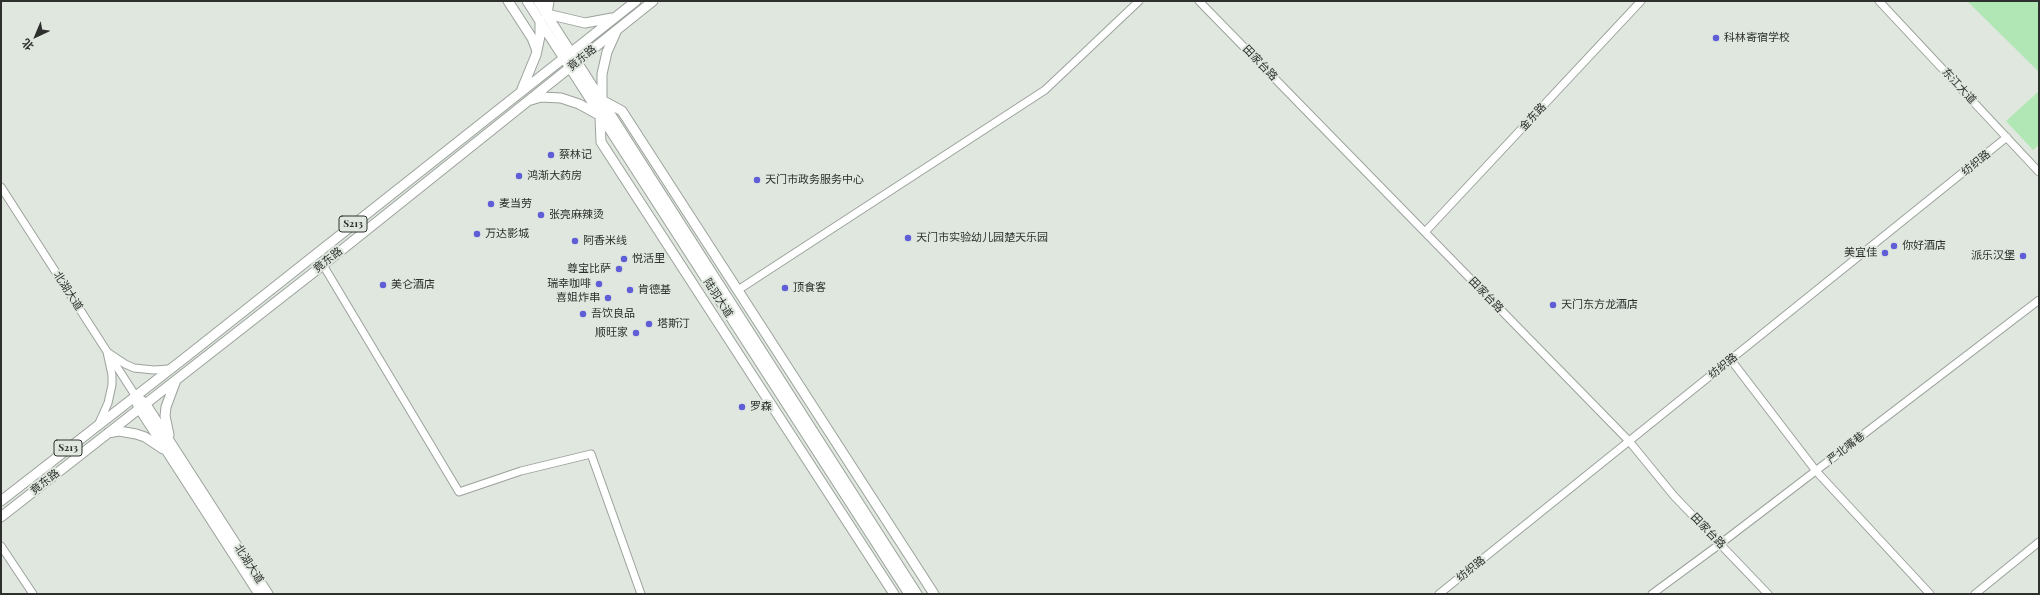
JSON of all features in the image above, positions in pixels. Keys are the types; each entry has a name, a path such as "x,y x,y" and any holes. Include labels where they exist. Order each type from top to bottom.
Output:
{"main road":[{"path":"508,1 532,38 537,51"},
{"name":"陆羽大道","path":"527,1 543,17 568,55 600,116 909,594"},
{"name":"陆羽大道","path":"538,1 543,17"},
{"path":"520,92 537,51 543,17 549,1"},
{"name":"竟东路","path":"1,501 636,1"},
{"name":"竟东路","path":"1,517 323,265 653,1"},
{"path":"543,17 585,23 607,20 617,16"},
{"path":"622,25 614,35 607,52 602,74 602,100 622,111 934,594"},
{"name":"陆羽大道","path":"574,65 602,100 918,594"},
{"path":"528,100 541,97 561,98 579,104 600,116 601,142 894,594"},
{"path":"172,452 165,416 168,401 176,379"},
{"name":"北湖大道","path":"135,395 268,594"},
{"path":"107,433 128,432 145,437 172,452"},
{"name":"北湖大道","path":"172,452 259,594"}],"street":[{"path":"738,290 1045,90 1139,1"},
{"name":"田家台路","path":"1199,1 1629,441 1674,496 1768,594"},
{"name":"金东路","path":"1425,232 1641,1"},
{"name":"东江大道","path":"1879,1 2039,172"},
{"name":"纺织路","path":"1439,594 2007,138"},
{"name":"北湖大道","path":"1,187 135,395"},
{"path":"323,265 459,492 521,471 591,454 641,594"},
{"name":"严北嘴巷","path":"1652,594 1720,544 2039,300"},
{"path":"107,352 134,368 169,370"},
{"path":"99,423 108,403 112,385 112,375 107,352"},
{"path":"1731,360 1816,471 1930,594"},
{"path":"1975,594 2039,542"},
{"path":"1,546 33,594"}],"green space":[{"path":"1967,1 2039,1 2039,72"},
{"path":"2039,91 2039,145 2033,150 2006,121"}],"place":[{"name":"科林寄宿学校","path":"1716,38"},
{"name":"蔡林记","path":"551,155"},
{"name":"鸿渐大药房","path":"519,176"},
{"name":"天门市政务服务中心","path":"757,180"},
{"name":"麦当劳","path":"491,204"},
{"name":"张亮麻辣烫","path":"541,215"},
{"name":"万达影城","path":"477,234"},
{"name":"天门市实验幼儿园楚天乐园","path":"908,238"},
{"name":"阿香米线","path":"575,241"},
{"name":"你好酒店","path":"1894,246"},
{"name":"美宜佳","path":"1885,253"},
{"name":"派乐汉堡","path":"2023,256"},
{"name":"悦活里","path":"624,259"},
{"name":"尊宝比萨","path":"619,269"},
{"name":"瑞幸咖啡","path":"599,284"},
{"name":"美仑酒店","path":"383,285"},
{"name":"顶食客","path":"785,288"},
{"name":"肯德基","path":"630,290"},
{"name":"喜姐炸串","path":"608,298"},
{"name":"天门东方龙酒店","path":"1553,305"},
{"name":"吾饮良品","path":"583,314"},
{"name":"塔斯汀","path":"649,324"},
{"name":"顺旺家","path":"636,333"},
{"name":"罗森","path":"742,407"}]}
